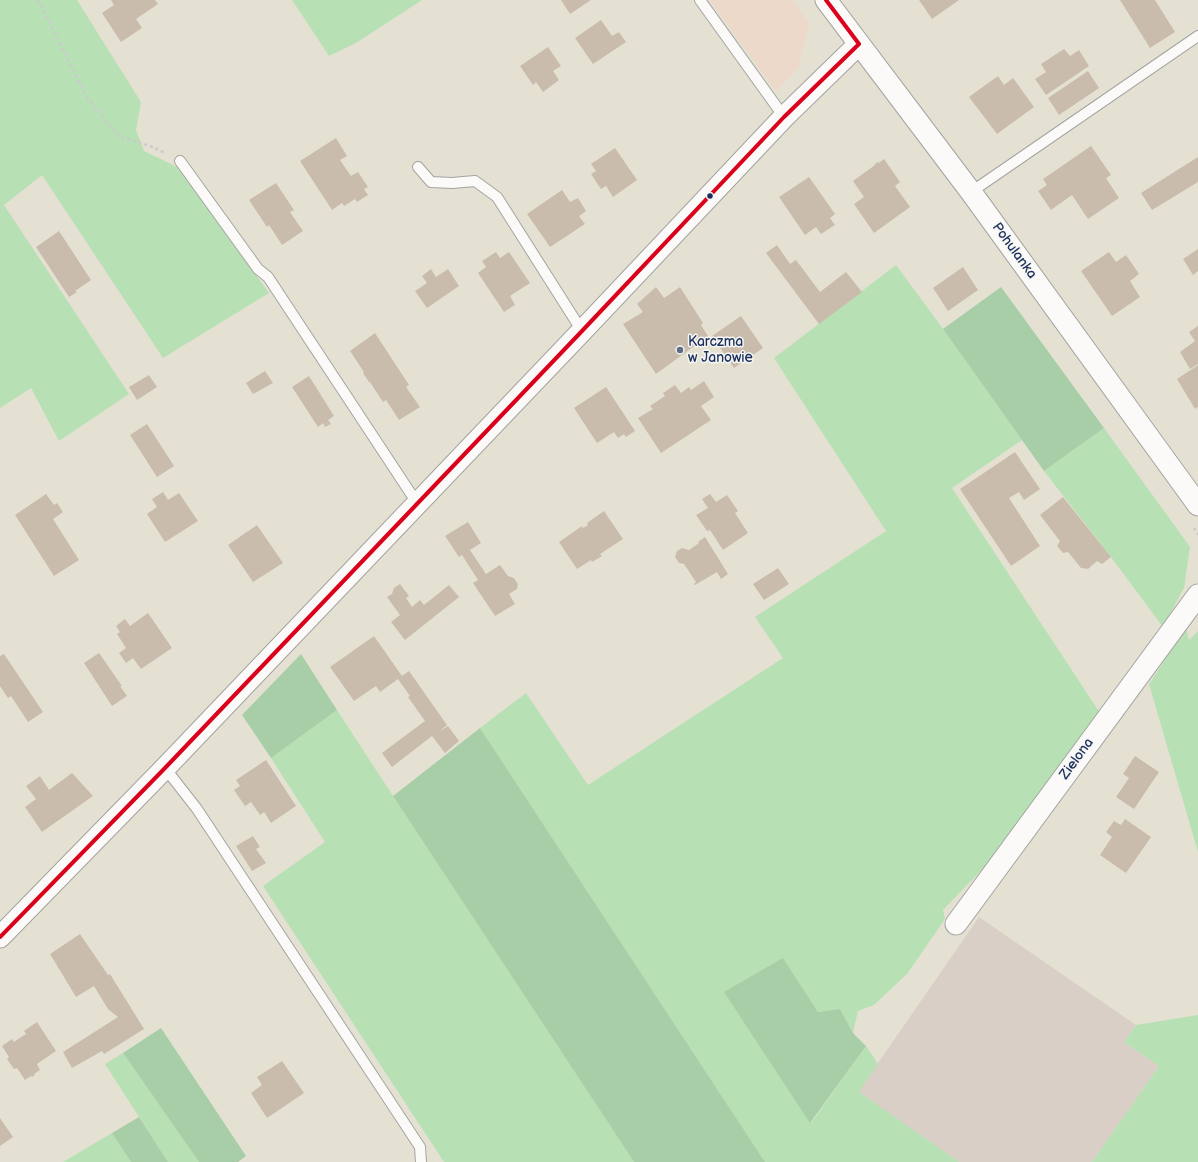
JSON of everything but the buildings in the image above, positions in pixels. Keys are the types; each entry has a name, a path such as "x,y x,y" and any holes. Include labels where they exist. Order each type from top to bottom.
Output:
{"street":[{"name":"Pohulanka","path":"826,0 971,192 1198,505"},
{"path":"0,937 164,768 582,331 784,117 859,44"},
{"name":"Zielona","path":"956,924 1198,595"}],"lane":[{"path":"700,0 784,117"},
{"path":"971,192 1198,36"},
{"path":"180,161 258,269 268,277 417,503"},
{"path":"418,167 431,182 452,183 475,181 497,197 582,331"},
{"path":"164,768 197,809 420,1147 421,1162"}],"path":[{"path":"38,0 87,97 118,136 153,147 180,161"}],"shaded area":[{"path":"710,0 792,0 809,23 799,67 776,92"},
{"path":"979,917 1136,1025 1124,1042 1159,1066 1092,1162 959,1162 858,1092"}],"green space":[{"path":"0,0 77,0 141,102 136,130 144,151 177,167 269,293 163,358 42,175 4,205 129,394 59,441 31,388 0,408"},
{"path":"292,0 422,0 356,43 329,56"},
{"path":"896,265 1022,440 952,488 1100,713 992,859 943,910 945,919 907,974 874,1005 858,1011 853,1033 840,1009 818,1012 783,958 811,1123 866,1046 878,1064 859,1092 959,1162 765,1162 480,728 526,693 588,785 783,658 755,617 886,531 774,358"},
{"path":"1001,287 1104,428 1044,471 943,329"},
{"path":"1104,428 1190,547 1184,588 1163,627 1044,471"},
{"path":"1186,628 1189,640 1198,631 1198,852 1149,684"},
{"path":"301,654 337,710 271,758 242,715"},
{"path":"337,710 634,1162 444,1162 263,886 325,842 271,758"},
{"path":"480,728 765,1162 634,1162 393,796"},
{"path":"783,958 818,1012 840,1009 853,1033 866,1046 810,1123 724,992"},
{"path":"1198,1015 1198,1162 1092,1162 1159,1066 1124,1042 1136,1025"},
{"path":"161,1028 246,1156 238,1162 199,1162 123,1053"},
{"path":"123,1053 199,1162 168,1162 105,1064"},
{"path":"139,1117 168,1162 131,1162 112,1133"},
{"path":"112,1133 131,1162 63,1162"}],"transit line":[{"path":"826,0 859,44"},
{"path":"0,937 165,768 784,117 859,44"}],"place":[{"name":"Karczma w Janowie","path":"680,350"}]}
